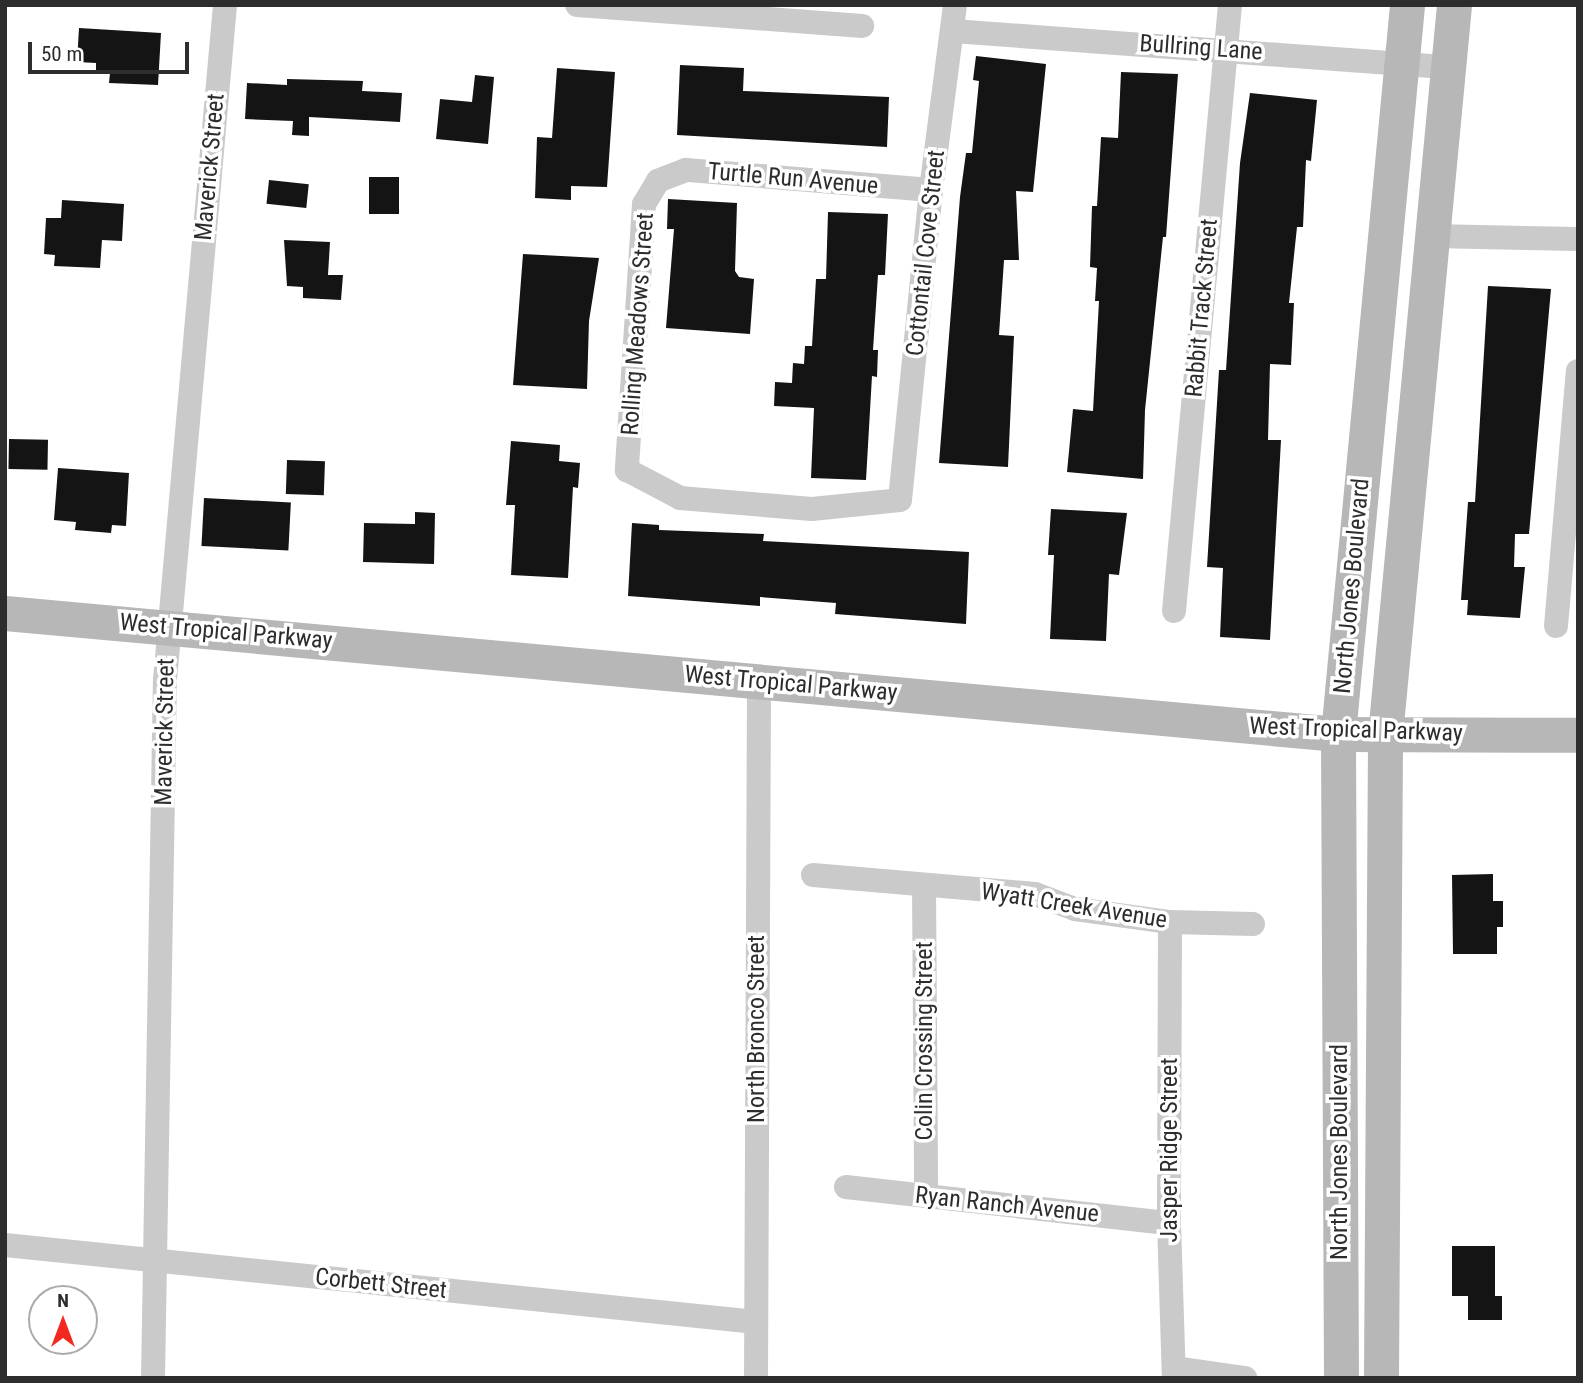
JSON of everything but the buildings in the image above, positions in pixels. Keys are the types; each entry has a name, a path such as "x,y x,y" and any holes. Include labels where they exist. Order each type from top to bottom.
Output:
{"main road":[{"name":"North Jones Boulevard","path":"1341,1378 1338,734 1408,5"},
{"name":"North Jones Boulevard","path":"1381,1378 1385,735 1454,5"},
{"name":"West Tropical Parkway","path":"5,613 1338,734 1578,735"}],"street":[{"name":"Maverick Street","path":"153,1378 169,626 225,5"},
{"path":"577,5 862,26"},
{"name":"Cottontail Cove Street","path":"900,500 930,190 955,5"},
{"name":"Rabbit Track Street","path":"1174,611 1230,5"},
{"name":"Bullring Lane","path":"953,31 1448,67"},
{"name":"Turtle Run Avenue","path":"658,181 686,170 930,190"},
{"name":"Rolling Meadows Street","path":"658,181 645,204 627,470 680,498 812,509 900,500"},
{"path":"1431,236 1578,239"},
{"path":"1556,626 1572,502 1578,371"},
{"name":"North Bronco Street","path":"756,1378 759,681"},
{"name":"Wyatt Creek Avenue","path":"813,875 1035,894 1075,909 1170,922 1253,924"},
{"name":"Colin Crossing Street","path":"924,886 926,1196"},
{"name":"Jasper Ridge Street","path":"1170,922 1169,1223 1174,1373"},
{"name":"Ryan Ranch Avenue","path":"846,1186 1169,1223"},
{"name":"Corbett Street","path":"5,1245 756,1322"},
{"path":"1174,1373 1245,1378"}]}
